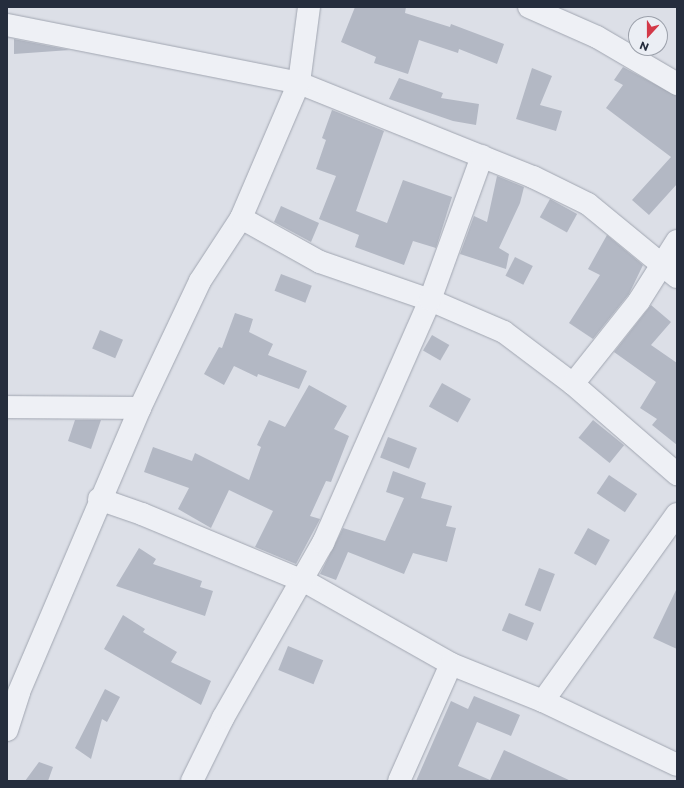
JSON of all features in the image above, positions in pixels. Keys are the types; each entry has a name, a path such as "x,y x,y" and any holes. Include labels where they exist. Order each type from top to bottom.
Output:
{"street":[{"path":"7,730 19,692 99,499 140,408 200,281 241,218 299,83 309,7"},
{"path":"528,7 596,37 677,84"},
{"path":"7,25 299,83 482,156 588,204 669,270"},
{"path":"192,781 223,718 323,544 430,300 482,156"},
{"path":"241,218 320,262 430,300 504,332 573,384 677,474"},
{"path":"573,384 639,301 669,270 677,241"},
{"path":"7,407 140,408"},
{"path":"99,499 142,514 301,581 451,664 543,702 677,765"},
{"path":"543,702 677,514"},
{"path":"399,781 451,664"}],"building":[{"path":"355,7 406,7 405,13 450,27 451,24 504,44 497,64 459,49 458,53 419,40 408,74 374,63 376,57 341,42"},
{"path":"14,39 70,50 14,54"},
{"path":"623,67 677,96 677,184 649,215 632,200 671,157 606,108 623,85 614,80"},
{"path":"532,68 552,76 540,105 562,111 556,131 516,119"},
{"path":"399,78 443,93 441,98 479,104 476,125 453,121 389,99"},
{"path":"332,110 384,131 356,211 387,223 403,180 452,197 436,248 413,241 404,265 355,247 359,235 319,219 336,176 316,169 326,140 322,138"},
{"path":"497,176 524,187 520,203 499,248 509,254 506,269 460,254 474,216 487,222"},
{"path":"550,199 577,214 567,232 540,217"},
{"path":"281,206 319,223 311,242 274,222"},
{"path":"607,235 643,265 629,294 593,339 569,323 600,275 588,269"},
{"path":"515,257 533,266 523,285 505,276"},
{"path":"281,274 312,286 305,303 275,291"},
{"path":"651,305 671,322 651,345 677,363 677,445 652,425 657,419 640,408 656,382 614,352"},
{"path":"235,313 253,319 249,332 273,344 268,355 307,371 299,389 258,374 257,377 234,366 224,385 204,374 219,347 222,348"},
{"path":"100,330 123,340 115,358 92,348"},
{"path":"432,335 449,345 440,361 423,351"},
{"path":"442,383 471,399 458,423 429,407"},
{"path":"309,385 347,406 334,429 349,436 331,482 326,481 310,516 320,519 296,564 255,547 273,511 229,490 211,528 178,509 189,488 144,472 153,447 192,461 195,453 249,480 261,447 257,445 269,420 285,427"},
{"path":"75,420 101,420 91,449 68,441"},
{"path":"593,420 624,445 610,463 579,438"},
{"path":"388,437 417,448 409,469 380,458"},
{"path":"393,471 426,483 421,498 452,506 446,526 456,528 447,562 413,553 404,574 348,552 336,580 320,574 343,528 385,541 404,498 386,492"},
{"path":"609,475 637,494 625,512 597,493"},
{"path":"588,528 610,540 596,565 574,553"},
{"path":"139,548 156,559 153,564 202,581 200,587 213,591 205,616 116,586"},
{"path":"539,568 555,574 541,611 525,605"},
{"path":"677,588 677,649 653,638"},
{"path":"509,613 534,623 527,641 502,631"},
{"path":"123,615 145,629 143,632 177,652 171,662 211,681 201,705 104,649"},
{"path":"288,646 323,660 313,684 278,670"},
{"path":"105,689 120,697 107,722 102,719 91,759 75,748"},
{"path":"474,696 520,715 511,736 477,722 458,766 490,780 504,750 571,781 416,781 451,701 468,709"},
{"path":"39,762 53,767 48,781 25,781"}]}
